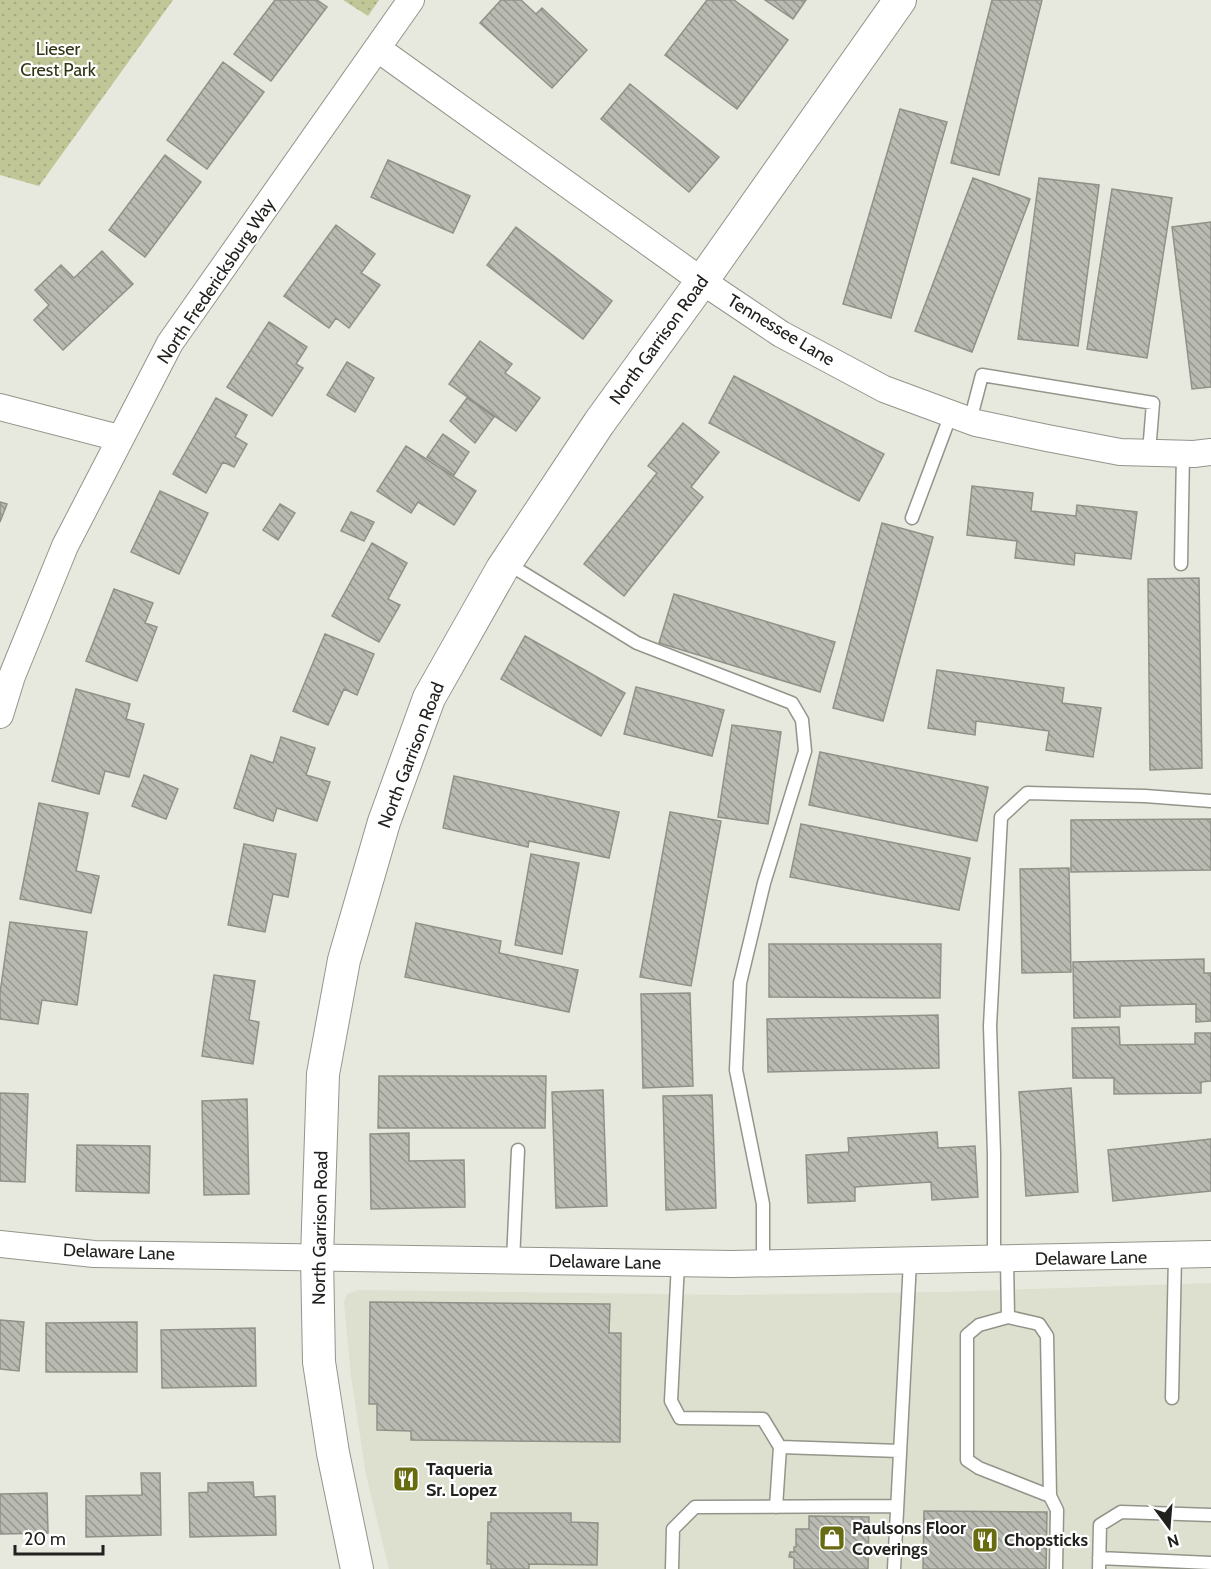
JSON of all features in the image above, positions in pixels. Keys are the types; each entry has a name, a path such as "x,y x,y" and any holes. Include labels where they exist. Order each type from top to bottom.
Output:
{"street":[{"name":"North Fredericksburg Way","path":"0,715 12,676 65,546 170,343 411,0"},
{"name":"North Garrison Road","path":"357,1569 333,1453 319,1362 317,1257 323,1074 344,960 384,822 429,698 506,562 599,423 702,282 900,0"},
{"name":"Tennessee Lane","path":"378,49 702,282 781,334 884,389 961,417 1120,452 1211,452"},
{"path":"0,407 119,438"},
{"name":"Delaware Lane","path":"0,1244 94,1254 763,1264 1211,1254"}],"lane":[{"path":"912,518 982,375 1153,402 1149,452"},
{"path":"1181,564 1183,453"},
{"path":"506,562 638,644 792,703 802,720 805,751 764,883 740,983 736,1070 764,1204 763,1264"},
{"path":"1008,1317 1000,1259 990,1026 1001,817 1028,793 1145,796 1211,801"},
{"path":"513,1261 518,1150"},
{"path":"1172,1398 1175,1256"},
{"path":"894,1569 910,1261"},
{"path":"678,1263 671,1401 680,1418 763,1419 780,1447 776,1507"},
{"path":"1050,1496 979,1468 968,1460 967,1335 979,1325 1008,1317 1040,1324 1047,1336 1050,1496 1057,1510 1056,1569"},
{"path":"780,1447 900,1450"},
{"path":"672,1569 673,1529 695,1507 897,1506"},
{"path":"1211,1515 1121,1512 1100,1525 1099,1563 1211,1563"}],"shaded area":[{"path":"1211,1283 1211,1569 389,1569 366,1475 351,1376 344,1302 347,1294 359,1290 735,1295 943,1292"}],"green space":[{"name":"Lieser Crest Park","path":"0,0 173,0 39,186 0,175"},
{"path":"343,0 379,0 368,16"}],"building":[{"path":"275,0 317,0 327,7 271,81 234,54"},
{"path":"501,0 521,0 536,14 542,8 587,50 552,88 480,23"},
{"path":"707,0 734,0 788,40 737,109 665,55"},
{"path":"765,0 806,0 793,19"},
{"path":"992,0 1042,0 999,175 951,163"},
{"path":"223,62 264,92 207,169 167,140"},
{"path":"630,84 719,157 689,192 601,119"},
{"path":"900,109 947,122 891,318 843,304"},
{"path":"165,155 201,182 145,257 109,230"},
{"path":"388,160 470,196 453,233 371,197"},
{"path":"973,178 1030,199 972,352 915,331"},
{"path":"1039,178 1099,185 1078,346 1018,339"},
{"path":"1112,189 1172,198 1147,358 1087,349"},
{"path":"1211,222 1211,387 1192,389 1172,227"},
{"path":"336,225 375,254 361,273 380,285 349,328 336,318 329,328 284,296"},
{"path":"516,227 612,301 583,339 487,265"},
{"path":"102,251 133,284 63,350 34,320 49,305 35,290 61,265 74,278"},
{"path":"269,322 307,347 296,364 303,368 272,416 227,387"},
{"path":"480,341 512,364 505,373 540,398 516,431 449,384"},
{"path":"347,362 374,378 355,412 327,395"},
{"path":"734,376 884,454 859,501 709,423"},
{"path":"216,398 247,415 235,437 247,444 234,467 223,462 206,493 173,474"},
{"path":"467,398 494,417 475,443 450,421"},
{"path":"683,423 719,452 691,487 703,497 624,596 584,564 657,473 648,466"},
{"path":"443,434 469,452 454,475 427,457"},
{"path":"406,446 476,491 454,525 418,502 411,513 377,491"},
{"path":"972,486 1033,493 1031,511 1076,516 1077,505 1137,512 1131,559 1075,553 1074,565 1015,558 1017,541 967,535"},
{"path":"160,491 208,513 179,574 131,552"},
{"path":"0,502 7,504 0,522"},
{"path":"280,504 295,513 278,540 263,530"},
{"path":"351,512 374,522 364,541 341,531"},
{"path":"882,523 933,537 883,721 833,708"},
{"path":"372,543 407,563 388,599 400,605 379,642 332,616"},
{"path":"1199,578 1202,768 1150,770 1148,579"},
{"path":"114,589 153,603 145,623 157,627 137,681 86,661"},
{"path":"674,594 835,642 820,692 659,643"},
{"path":"325,634 374,654 357,695 344,689 328,725 293,711"},
{"path":"525,636 625,693 601,736 501,679"},
{"path":"937,670 1064,688 1062,703 1101,708 1093,757 1046,750 1049,731 976,721 975,735 928,728"},
{"path":"636,687 724,710 712,756 624,734"},
{"path":"76,689 130,704 126,719 144,724 129,777 105,771 99,794 52,781"},
{"path":"732,725 781,732 768,824 718,817"},
{"path":"281,737 315,748 306,775 330,782 317,821 277,808 273,821 234,808 251,755 273,763"},
{"path":"820,752 988,787 977,841 809,805"},
{"path":"144,775 178,789 166,819 132,806"},
{"path":"454,776 619,812 609,858 529,841 528,847 443,828"},
{"path":"39,803 88,813 76,871 99,876 91,913 20,899"},
{"path":"670,812 721,821 691,986 640,977"},
{"path":"1211,819 1211,870 1071,872 1071,820"},
{"path":"801,824 970,858 959,910 790,877"},
{"path":"244,844 296,854 288,897 273,894 265,932 228,925"},
{"path":"531,854 579,863 562,954 515,945"},
{"path":"1069,868 1071,972 1022,973 1020,869"},
{"path":"10,922 87,932 77,1005 42,1000 38,1024 0,1019 0,993"},
{"path":"416,923 501,941 499,953 578,970 569,1012 405,977"},
{"path":"769,944 941,944 940,998 769,997"},
{"path":"1204,959 1204,973 1211,973 1211,1021 1196,1022 1196,1004 1120,1006 1120,1017 1074,1018 1073,962"},
{"path":"214,975 255,981 249,1020 259,1022 253,1064 202,1056"},
{"path":"690,993 693,1086 643,1088 641,994"},
{"path":"938,1015 939,1068 768,1072 767,1019"},
{"path":"1119,1027 1120,1045 1195,1044 1195,1033 1211,1033 1211,1081 1201,1082 1201,1093 1114,1094 1114,1078 1073,1078 1072,1028"},
{"path":"379,1076 546,1076 545,1128 378,1128"},
{"path":"1071,1088 1078,1192 1026,1196 1019,1092"},
{"path":"603,1090 607,1206 556,1208 552,1092"},
{"path":"0,1093 28,1094 25,1182 0,1181"},
{"path":"712,1095 716,1208 666,1210 663,1096"},
{"path":"247,1099 249,1194 204,1195 202,1101"},
{"path":"937,1132 938,1148 975,1146 978,1197 932,1200 931,1182 855,1187 855,1201 808,1203 806,1155 849,1152 848,1138"},
{"path":"409,1133 409,1161 464,1160 465,1207 371,1209 370,1134"},
{"path":"1211,1139 1211,1191 1113,1201 1108,1150"},
{"path":"77,1145 150,1146 149,1193 76,1191"},
{"path":"370,1302 610,1304 609,1333 621,1333 620,1442 411,1440 411,1431 377,1430 377,1404 369,1404"},
{"path":"0,1320 24,1322 19,1371 0,1369"},
{"path":"137,1322 137,1372 46,1372 46,1323"},
{"path":"255,1328 256,1386 162,1388 161,1330"},
{"path":"141,1473 160,1473 161,1535 86,1537 86,1496 142,1495"},
{"path":"253,1482 254,1497 275,1496 276,1535 190,1537 189,1493 208,1492 208,1483"},
{"path":"47,1493 48,1533 0,1534 0,1494"},
{"name":"Chopsticks","path":"924,1511 1047,1512 1046,1569 923,1569"},
{"path":"491,1513 571,1513 571,1522 598,1523 597,1565 529,1564 529,1569 491,1569 491,1564 487,1564 488,1522 491,1522"},
{"name":"Paulsons Floor Coverings","path":"809,1516 869,1517 868,1569 794,1569 794,1558 789,1557 790,1552 794,1552 794,1547 796,1547 796,1529 809,1529"}],"place":[{"name":"Taqueria Sr. Lopez","path":"406,1479"},
{"name":"Paulsons Floor Coverings","path":"832,1538"},
{"name":"Chopsticks","path":"985,1540"}]}
